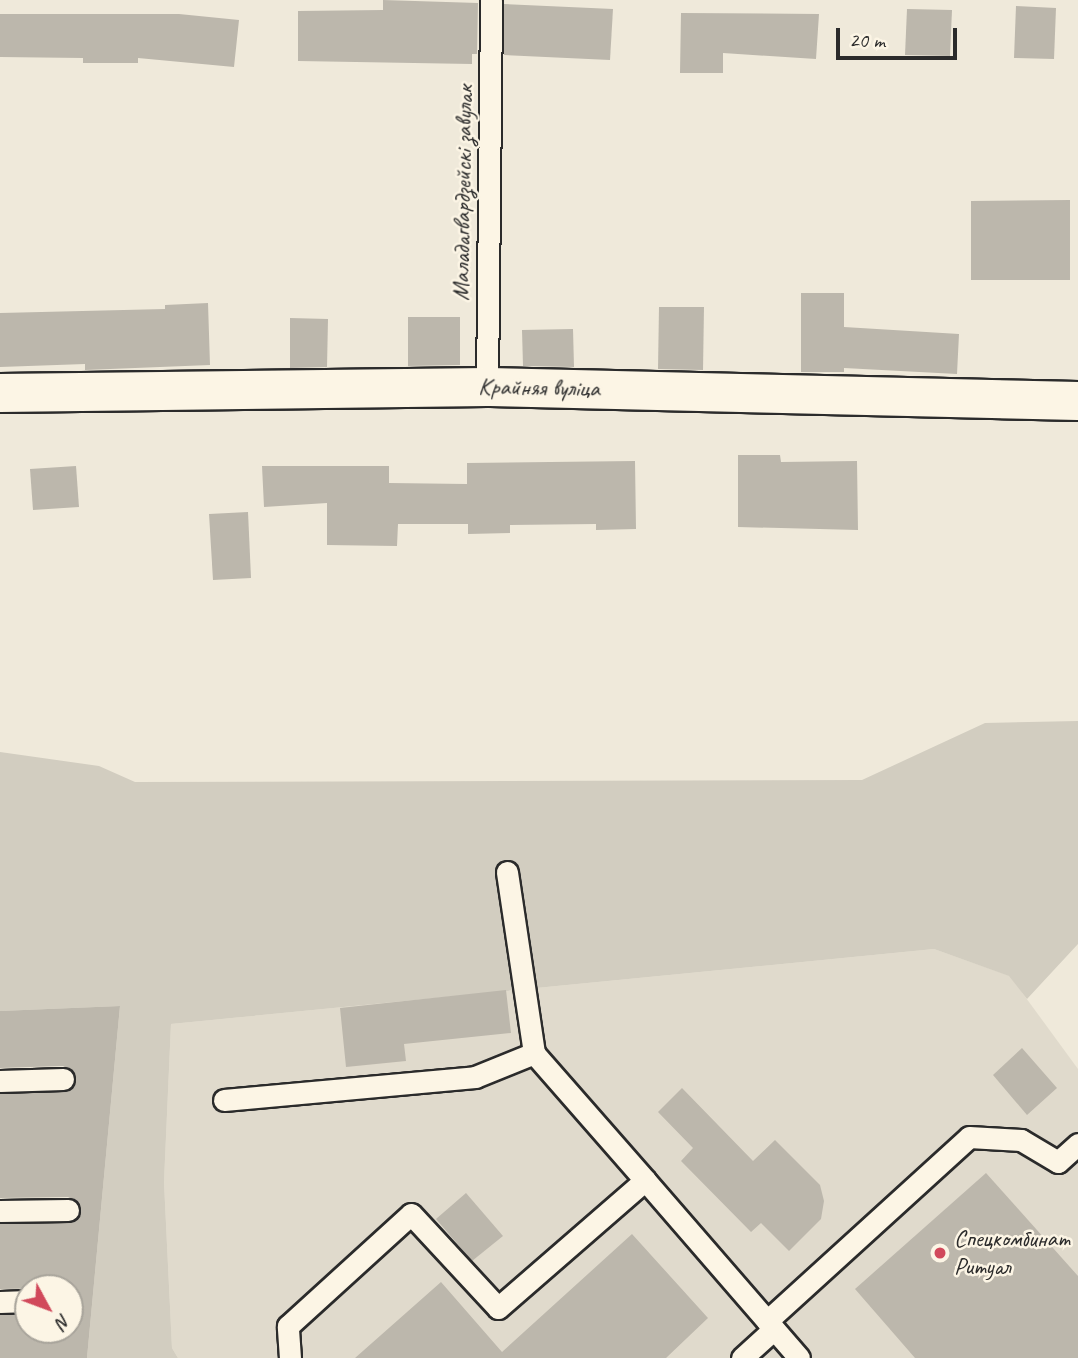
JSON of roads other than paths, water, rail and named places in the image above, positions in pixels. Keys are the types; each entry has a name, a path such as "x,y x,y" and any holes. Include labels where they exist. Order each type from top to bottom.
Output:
{"street":[{"name":"Крайняя вуліца","path":"0,393 487,387 1078,401"}],"lane":[{"name":"Маладагвардзейскі завулак","path":"487,387 491,0"},
{"path":"506,872 534,1053 799,1358"},
{"path":"224,1100 475,1077 534,1053"},
{"path":"0,1081 63,1079"},
{"path":"742,1358 771,1325 969,1137 1021,1140 1058,1163 1078,1143"},
{"path":"290,1358 288,1326 411,1214 498,1308 645,1180"},
{"path":"0,1211 68,1210"}],"place":[{"name":"Спецкомбинат Ритуал","path":"940,1253"}]}
